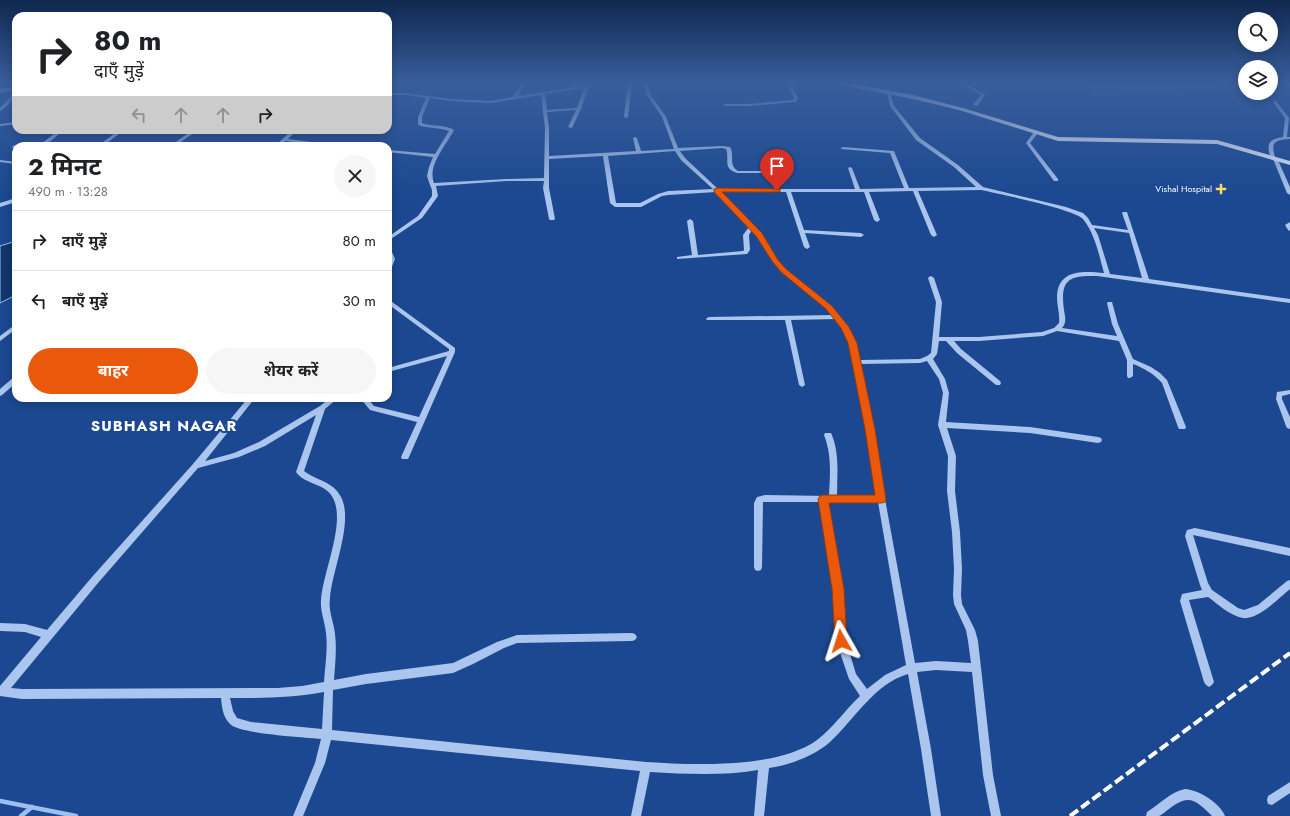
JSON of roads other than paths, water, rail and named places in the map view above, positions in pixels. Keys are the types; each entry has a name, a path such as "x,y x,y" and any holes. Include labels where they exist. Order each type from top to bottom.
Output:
{"main road":[{"path":"996,120 1058,139 1218,142 1290,163"}],"street":[{"path":"392,236 413,222 426,209 435,196 436,192 429,178 432,165 452,130 448,128 428,127 420,124 420,120"},
{"path":"546,120 546,179 552,219"},
{"path":"570,127 573,120"},
{"path":"665,120 676,149 683,160 717,190 763,239 775,261 783,270 822,301 838,318 849,334 857,362 870,429 881,499 912,668 936,816"},
{"path":"903,120 918,139 956,166 981,188"},
{"path":"1287,120 1287,138 1276,139 1271,143 1270,147 1290,193"},
{"path":"0,131 9,124"},
{"path":"0,125 12,124"},
{"path":"1036,133 1028,144 1056,180"},
{"path":"47,142 57,134"},
{"path":"106,142 117,134"},
{"path":"178,142 190,134"},
{"path":"282,142 291,134"},
{"path":"635,138 639,152"},
{"path":"284,140 301,142"},
{"path":"547,158 676,149 715,147 728,148 730,151 730,168 732,171 774,172 776,175 777,190"},
{"path":"843,148 892,152 907,189"},
{"path":"392,151 437,156"},
{"path":"604,154 615,206 641,205 660,195 668,193 717,190 981,188 1074,211 1086,219 1100,247 1108,275"},
{"path":"0,161 12,162"},
{"path":"850,168 858,190"},
{"path":"432,185 546,179"},
{"path":"915,189 934,235"},
{"path":"788,190 807,247"},
{"path":"866,190 877,220"},
{"path":"0,205 12,201"},
{"path":"1125,213 1146,280"},
{"path":"690,221 695,257"},
{"path":"1290,224 1288,225 1290,229"},
{"path":"1090,226 1131,232"},
{"path":"679,258 745,253 747,250 746,235 752,227"},
{"path":"802,231 861,236"},
{"path":"937,339 979,339 1043,334 1056,329 1060,326 1062,320 1059,295 1061,286 1066,279 1074,274 1083,273 1146,280 1290,301"},
{"path":"857,362 920,361 929,358 934,354 939,320 939,302 931,278"},
{"path":"1110,303 1115,324 1130,360 1130,376"},
{"path":"392,304 452,348 452,352 405,457"},
{"path":"709,319 838,318"},
{"path":"788,319 802,385"},
{"path":"0,339 12,329"},
{"path":"1056,329 1122,339"},
{"path":"948,339 959,351 998,383"},
{"path":"392,369 452,352"},
{"path":"929,358 942,380 946,393 942,425 952,456 951,491 956,532 958,604 970,630 973,641 988,775 996,816"},
{"path":"1130,360 1148,368 1160,376 1165,382 1182,427"},
{"path":"0,393 12,382"},
{"path":"1290,392 1279,394 1279,399 1290,426"},
{"path":"1,692 120,550 196,466 249,402"},
{"path":"196,466 250,450 270,440 330,402"},
{"path":"367,402 372,408 422,420"},
{"path":"298,816 321,758 326,735 331,637 325,610 325,601 327,583 340,527 341,512 338,499 333,490 328,486 305,477 300,472 322,408"},
{"path":"942,425 1030,430 1098,440"},
{"path":"828,436 832,443 834,457 833,499"},
{"path":"758,567 758,502 760,499 881,499"},
{"path":"823,499 838,589 841,641 852,676 866,697"},
{"path":"1290,552 1195,531 1190,532 1189,536 1201,577 1209,593 1236,611 1244,614 1260,608 1290,584"},
{"path":"1209,593 1190,595 1186,597 1184,601 1209,682"},
{"path":"0,627 25,628 49,635"},
{"path":"1,692 22,694 225,694 302,691 454,668 505,642 517,639 632,637"},
{"path":"225,694 228,713 234,722 251,727 646,767 720,767 764,765 800,755 815,748 826,739 866,697 892,676 912,668 928,666 976,668"},
{"path":"759,816 764,765"},
{"path":"636,816 646,767"},
{"path":"1272,800 1290,787"},
{"path":"1151,816 1180,795 1190,794 1198,798 1220,816"}],"waterway":[{"path":"0,801 32,807"},
{"path":"21,816 32,807"},
{"path":"32,807 76,816"}],"railway":[{"path":"1070,816 1290,653"}],"place":[{"name":"Vishal Hospital","path":"1221,189"}],"district":[{"name":"SUBHASH NAGAR","path":"164,426"}]}
